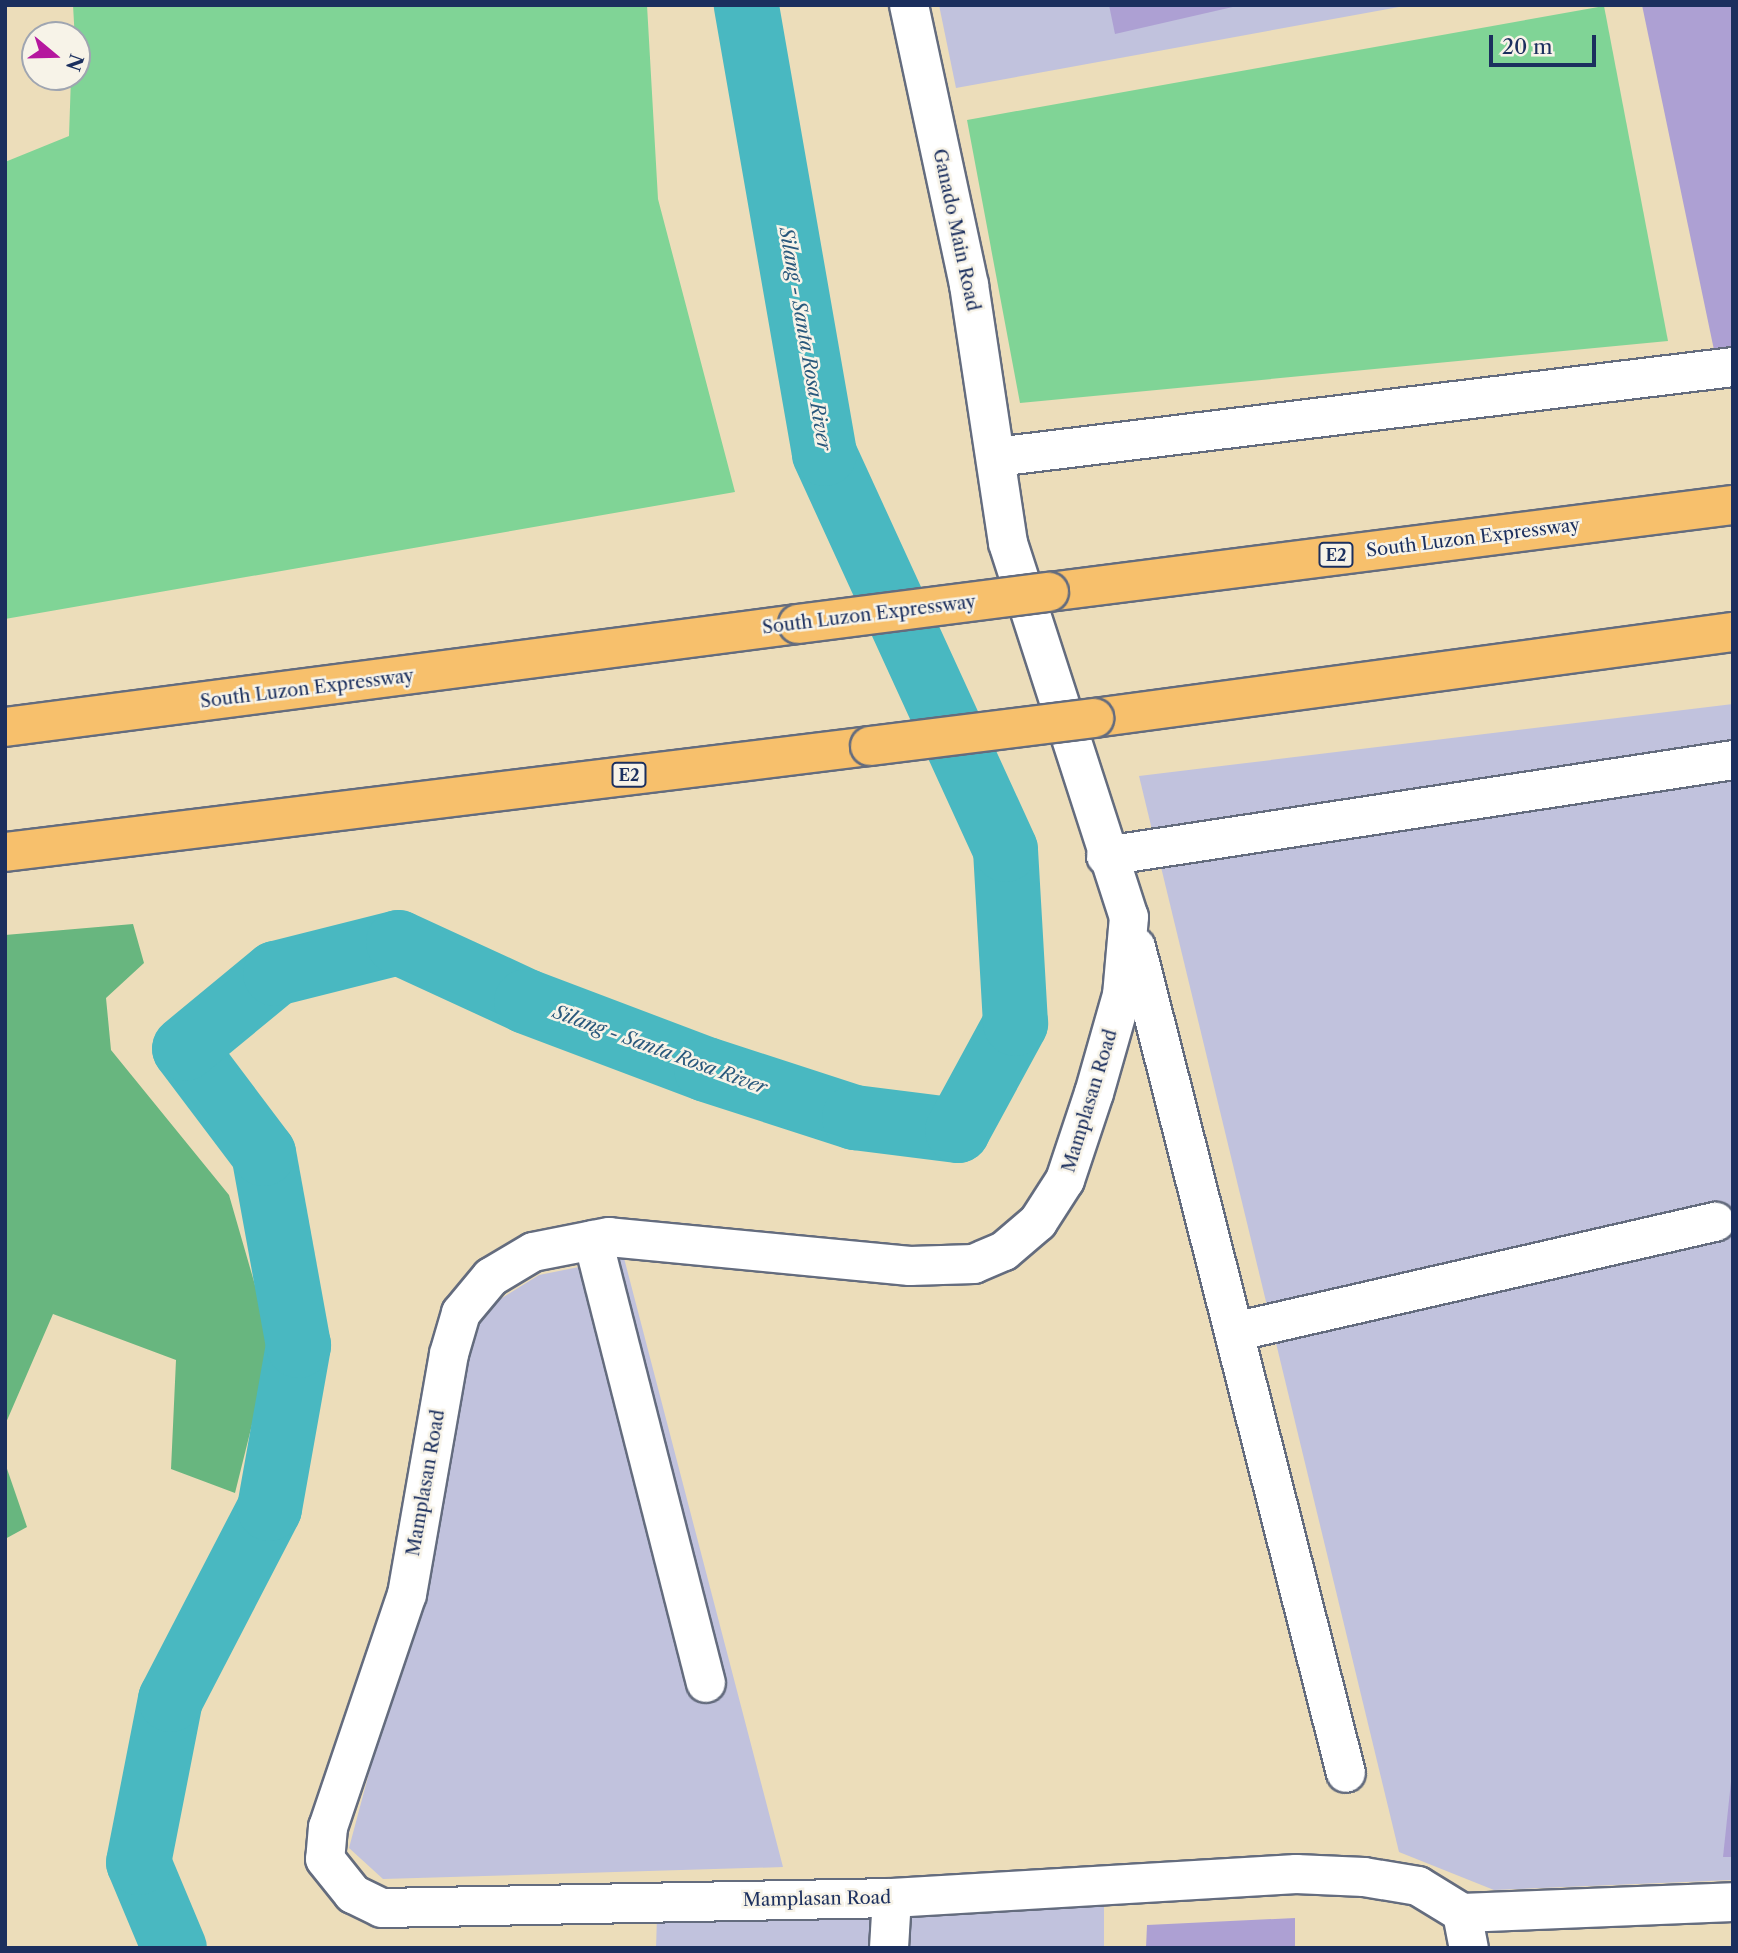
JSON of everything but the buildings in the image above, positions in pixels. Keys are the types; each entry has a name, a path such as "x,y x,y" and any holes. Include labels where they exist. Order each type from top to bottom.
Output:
{"highway":[{"name":"South Luzon Expressway","path":"5,727 1733,505"},
{"name":"E2","path":"5,852 1094,718 1733,632"}],"street":[{"name":"Ganado Main Road","path":"909,5 969,285 996,457"},
{"path":"996,457 1733,367"},
{"name":"Mamplasan Road","path":"996,457 1008,543 1106,856 1129,917 1122,995 1065,1180 1038,1222 1004,1251 974,1264 910,1266 593,1240 533,1252 491,1277 461,1313 407,1594 328,1826 325,1859 353,1894 382,1908 892,1898 1296,1874 1419,1886 1466,1930"},
{"path":"1106,856 1733,760"},
{"path":"1129,917 1346,1773"},
{"path":"1234,1332 1716,1222"},
{"path":"593,1240 706,1683"},
{"path":"889,1948 892,1898"},
{"path":"1466,1930 1733,1902"}],"shaded area":[{"path":"939,5 1410,5 956,88"},
{"path":"1733,704 1733,1880 1494,1890 1399,1852 1139,776"},
{"path":"624,1258 783,1867 383,1879 349,1848 428,1552 466,1359 486,1308 539,1275"},
{"path":"1104,1871 1104,1948 656,1948 658,1886"}],"green space":[{"path":"73,5 647,5 658,199 735,492 5,619 5,162 69,136 71,91 91,91 91,21 74,21"},
{"path":"1604,6 1668,341 1020,403 967,120"},
{"path":"133,924 144,963 106,998 111,1050 229,1195 272,1344 235,1493 171,1469 176,1360 53,1314 5,1425 5,935"},
{"path":"5,1463 27,1527 5,1539"}],"waterway":[{"name":"Silang - Santa Rosa River","path":"174,1948 138,1862 170,1699 269,1508 298,1345 263,1153 184,1048 275,973 398,942 526,1001 706,1069 854,1117 957,1130 1015,1023 1005,849 824,453 746,5"}]}
